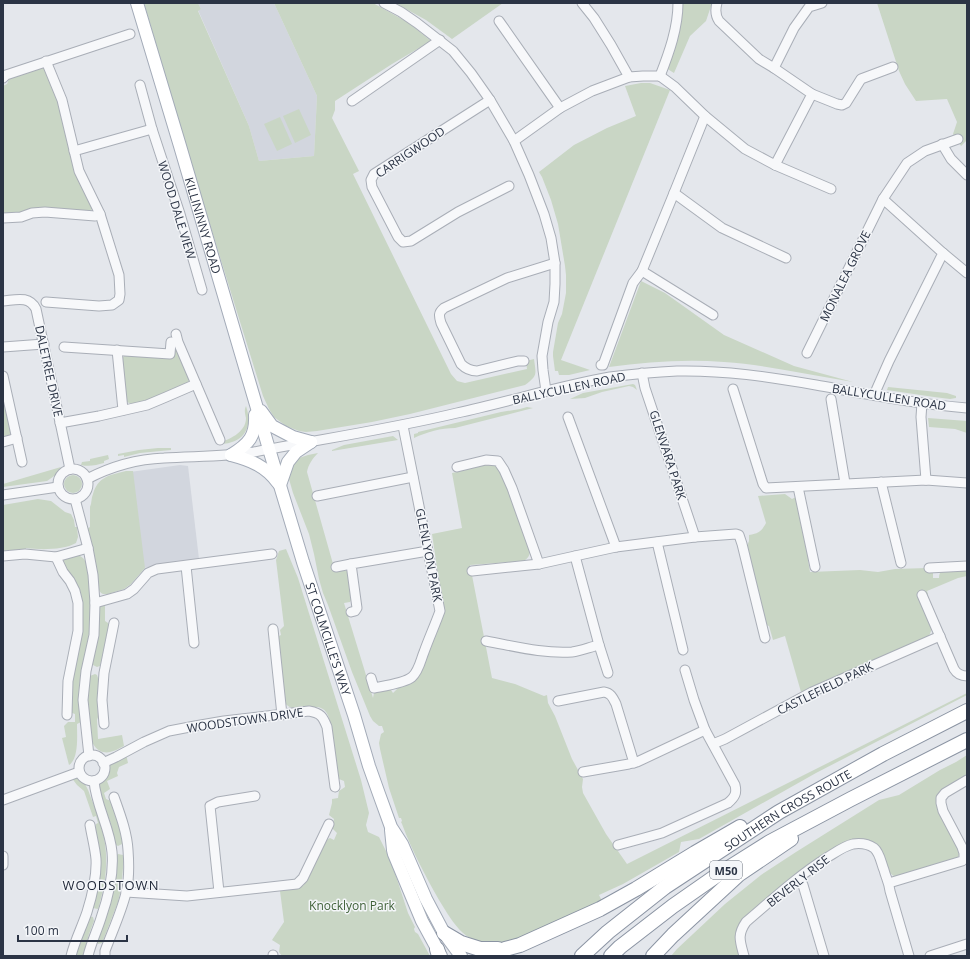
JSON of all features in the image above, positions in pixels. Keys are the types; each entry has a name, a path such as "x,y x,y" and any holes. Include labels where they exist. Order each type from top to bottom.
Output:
{"highway":[{"name":"SOUTHERN CROSS ROUTE","path":"582,956 608,932 665,887 779,812 883,754 967,711"},
{"name":"SOUTHERN CROSS ROUTE","path":"611,956 620,947 673,906 716,876 770,842 967,740"},
{"name":"M50","path":"653,956 678,930 738,875 851,799"},
{"name":"M50","path":"484,956 520,945 600,909 753,820 779,812"},
{"name":"M50","path":"444,933 461,943 480,949 505,949"}],"main road":[{"name":"KILLININNY ROAD","path":"136,3 180,146 269,449"},
{"path":"255,404 272,426 293,437 311,442"},
{"path":"231,455 242,448 252,436 256,426 255,404"},
{"path":"280,485 288,462 296,452 311,442"},
{"name":"ST COLMCILLE'S WAY","path":"269,449 303,562 390,827 392,850 422,921 439,954"},
{"path":"231,455 261,466 275,478 280,485"},
{"name":"ST COLMCILLE'S WAY","path":"390,827 402,844 426,899 444,933 462,956"}],"street":[{"path":"384,3 417,23 453,51 490,100 514,141 529,175 544,214 555,262 554,302 548,322 542,356 546,391"},
{"path":"582,3 612,45 629,77"},
{"path":"660,76 668,56 678,14 678,3"},
{"path":"717,3 716,16 719,21 759,59 812,94 837,104 842,105 846,103 861,79 893,66"},
{"path":"774,68 794,28 809,7 822,3"},
{"path":"499,21 560,108"},
{"path":"3,78 6,75 46,61 130,34"},
{"path":"352,100 440,40"},
{"path":"46,61 62,100 78,171 100,214 119,275 120,294 119,300 112,305 99,306 46,302"},
{"path":"514,141 560,108 592,91 629,77 660,76 675,87 705,116 744,149 775,165 831,189"},
{"name":"WOOD DALE VIEW","path":"140,85 152,129 180,214 202,290"},
{"path":"775,165 812,94"},
{"name":"CARRIGWOOD","path":"490,100 374,174 370,180 372,187 398,237 403,242 411,241 458,212 509,186"},
{"path":"602,365 633,283 642,271 705,116"},
{"path":"74,151 152,129"},
{"name":"MONALEA GROVE","path":"807,353 883,200 907,163 925,151 958,139"},
{"path":"942,144 951,159 967,174"},
{"path":"674,193 722,228 786,258"},
{"path":"883,200 967,273"},
{"path":"3,218 21,217 32,213 45,212 95,216 100,214"},
{"path":"874,395 889,361 944,253"},
{"path":"524,361 518,361 476,371 465,369 444,330 439,313 444,308 507,278 555,262"},
{"path":"642,271 713,315"},
{"name":"DALETREE DRIVE","path":"3,301 23,299 32,302 36,309 70,470"},
{"path":"64,347 170,354 174,338 178,342 220,440"},
{"path":"3,347 44,344"},
{"path":"117,350 123,410"},
{"name":"BALLYCULLEN ROAD","path":"87,479 106,470 143,461 163,458 231,455 403,426 599,379 642,373 680,371 737,374 784,380 922,403 967,408"},
{"name":"GLENVARA PARK","path":"642,373 645,388 695,537"},
{"path":"3,376 22,462"},
{"path":"60,423 147,405 196,384"},
{"path":"733,389 763,484 766,488 926,480 967,483"},
{"path":"831,400 845,483"},
{"path":"922,403 921,417 926,480"},
{"path":"568,417 616,547"},
{"name":"GLENLYON PARK","path":"371,678 374,688 407,680 413,676 419,666 440,611 403,426"},
{"path":"3,442 17,438"},
{"path":"457,467 486,460 498,462 504,470 512,488 539,564"},
{"path":"70,470 82,472 87,479 88,484 84,494 75,499 66,498 62,495 58,487 58,482 61,475 70,470"},
{"path":"317,496 413,477"},
{"path":"881,482 902,563"},
{"path":"3,495 58,487"},
{"path":"798,487 815,567"},
{"path":"75,499 88,548 93,575 95,603 95,672 102,700 104,724"},
{"path":"472,571 539,564 616,547 695,537 736,534 739,535 742,544 765,638"},
{"path":"657,542 683,650"},
{"path":"3,556 25,554 56,556 88,548"},
{"path":"336,567 428,551"},
{"path":"95,603 127,594 134,589 148,573 158,569 272,554"},
{"path":"56,556 63,572 75,591 78,603 78,631 68,681 67,715"},
{"path":"575,556 608,673"},
{"path":"351,564 357,608 355,612 351,612"},
{"path":"186,566 194,643"},
{"path":"929,568 967,566"},
{"path":"922,595 954,669 959,674 965,676"},
{"path":"89,756 83,700 114,623"},
{"path":"273,629 282,715"},
{"name":"CASTLEFIELD PARK","path":"713,744 812,692 940,636"},
{"path":"486,641 520,648 573,652 599,645"},
{"path":"618,845 662,833 728,803 734,798 736,793 734,784 705,730 685,670"},
{"path":"558,701 604,692 610,694 616,704 634,763"},
{"name":"WOODSTOWN DRIVE","path":"103,763 169,731 202,724 309,711 316,712 322,716 325,721 335,787"},
{"path":"583,772 634,763 705,730"},
{"path":"89,756 101,759 105,770 101,778 94,781 87,780 79,772 82,760 89,756"},
{"path":"3,800 79,772"},
{"path":"889,883 962,861 964,859 964,853 959,840 943,811 941,798 945,793 967,780"},
{"path":"94,781 95,792 108,831 112,852 111,876 107,898 102,917 89,952 105,954 126,892 128,870 126,836 114,797"},
{"path":"220,892 210,806 218,802 255,796"},
{"path":"72,956 73,947 87,912 95,873 96,860 90,825"},
{"path":"126,892 187,896 297,884 303,878 327,828"},
{"name":"BEVERLY RISE","path":"744,956 739,940 739,934 746,922 810,868 840,849 853,844 858,844 866,845 873,848 877,852 889,883 890,893 909,956"},
{"path":"112,852 128,850"},
{"path":"3,856 3,865"},
{"path":"799,878 803,884 824,956"},
{"path":"87,912 102,917"},
{"path":"930,956 967,944"}],"shaded area":[{"path":"198,3 274,3 317,96 314,156 259,161 249,126 198,10 201,9"},
{"path":"180,465 188,466 199,559 143,568 130,472"}],"green space":[{"path":"144,3 198,3 201,9 198,11 249,126 259,161 314,156 317,96 274,3 373,3 409,23 431,41 335,101 335,110 332,118 359,171 353,174 451,374 457,381 465,383 527,369 526,361 534,359 534,377 525,385 410,414 317,431 299,431 286,426 274,417 263,396 198,186"},
{"path":"395,3 503,3 452,39 426,20"},
{"path":"683,3 712,3 706,21 690,36 674,73 666,68 680,24"},
{"path":"877,3 967,3 967,140 961,146 953,134 957,122 947,99 916,101 905,84 899,71"},
{"path":"43,67 59,103 74,171 93,206 90,213 37,208 26,212 3,214 3,86 7,84 9,79"},
{"path":"650,83 670,90 561,360 590,370 569,375 559,375 558,371 555,371 553,352 558,323 562,314 566,293 566,275 558,224 551,200 539,172 574,145 607,128 636,116 625,86"},
{"path":"299,109 311,135 295,143 283,116"},
{"path":"280,117 292,144 277,151 264,124"},
{"path":"641,281 665,293 724,335 794,366 853,382 740,363 724,362 666,362 609,367"},
{"path":"175,344 189,378 188,384 161,396 133,404 126,401 121,362 123,357 126,355 173,359"},
{"path":"633,384 637,390 629,386 602,392 585,398 570,399 583,393"},
{"path":"888,387 947,393 956,396 956,398 950,399 887,390"},
{"path":"3,395 11,433 3,440"},
{"path":"246,406 248,411 248,422 242,436 238,440 230,443 216,444 231,438 240,432 245,423"},
{"path":"527,407 533,408 455,428 434,431 414,438 414,434 418,432"},
{"path":"928,418 967,421 967,433 955,429 929,427"},
{"path":"393,436 398,440 332,451 344,445"},
{"path":"158,448 171,448 171,450 140,453 124,457 124,455 118,456 118,454"},
{"path":"318,453 308,467 307,472 335,571 344,570 348,572 351,600 350,602 344,603 373,698 374,693 388,689 393,693 399,687 409,683 443,608 432,534 462,528 452,473 489,462 497,466 507,487 530,550 530,554 523,561 470,565 492,678 515,684 544,696 547,695 548,703 555,716 572,759 583,779 583,793 606,834 627,864 967,693 967,695 816,773 699,839 681,842 679,852 623,884 599,895 602,901 522,937 494,944 479,944 479,941 468,937 456,926 439,900 410,844 389,788 379,743 381,734 384,732 382,726 379,726 373,721 370,716 323,593 309,534 289,479 290,472 296,460"},
{"path":"108,455 109,459 104,461 104,463 90,466 81,465 82,462 90,461 90,459"},
{"path":"61,467 57,474 47,481 3,487 3,484"},
{"path":"126,471 133,471 145,568 131,584 124,589 103,594 99,590 91,542 87,529 90,527 90,507 92,496 95,488 101,480"},
{"path":"69,475 77,475 82,480 80,491 77,493 69,493 64,488 64,480"},
{"path":"785,494 792,499 796,497 810,558 808,560 810,572 860,570 878,572 895,569 927,568 933,573 933,578 939,578 940,573 943,570 967,569 967,576 958,578 927,591 927,595 926,593 918,596 932,628 930,634 926,638 801,692 785,636 773,640 769,626 766,625 747,546 749,535 759,532 766,523 758,496"},
{"path":"38,499 51,501 65,512 71,514 75,527 77,527 78,537 76,543 59,548 26,548 3,551 3,505"},
{"name":"Knocklyon Park","path":"286,549 298,578 361,780 369,813 366,825 368,832 379,837 387,853 408,913 415,927 415,932 418,934 430,956 282,956 279,952 280,945 272,940 284,922 280,891 303,886 308,879 326,840 330,838 334,840 337,833 332,828 334,819 329,815 332,799 338,798 339,791 345,787 344,781 339,779 337,776 332,732 326,712 318,707 292,708 286,705 284,701 278,641 279,636 281,635 280,630 284,626 276,560 279,551"},
{"path":"78,555 83,558 88,569 91,614 89,635 79,688 81,722 77,724 76,752 72,762 69,765 62,738 66,737 64,726 68,722 75,722 75,714 70,710 70,696 81,630 67,571 63,561 64,558"},
{"path":"105,602 105,621 109,625 100,666 97,667 93,665 93,660 98,633 99,610 101,605"},
{"path":"95,674 97,675 99,681 97,698 98,739 122,735 124,746 114,751 106,752 96,748 90,736 88,718 88,690 90,676"},
{"path":"126,754 128,763 119,767 117,773 118,776 107,781 110,789 104,793 106,799 111,801 116,811 124,841 118,846 115,844 111,824 99,793 99,786 100,782 105,777 110,764"},
{"path":"967,755 967,776 937,803 937,809 958,848 959,855 956,860 896,877 888,870 883,854 854,841 743,920 736,933 737,946 740,956 671,956 725,904 761,875 879,800 899,795"},
{"path":"75,776 84,782 87,788 97,812 104,838 106,851 105,877 98,909 93,908 99,849 95,827 98,823 96,816 93,817 84,791 71,777"},
{"path":"118,854 123,855 124,858 121,889 118,902 102,943 98,944 97,942 116,856"},
{"path":"89,916 93,917 94,921 83,956 75,956"}],"district":[{"name":"WOODSTOWN","path":"111,885"}]}
